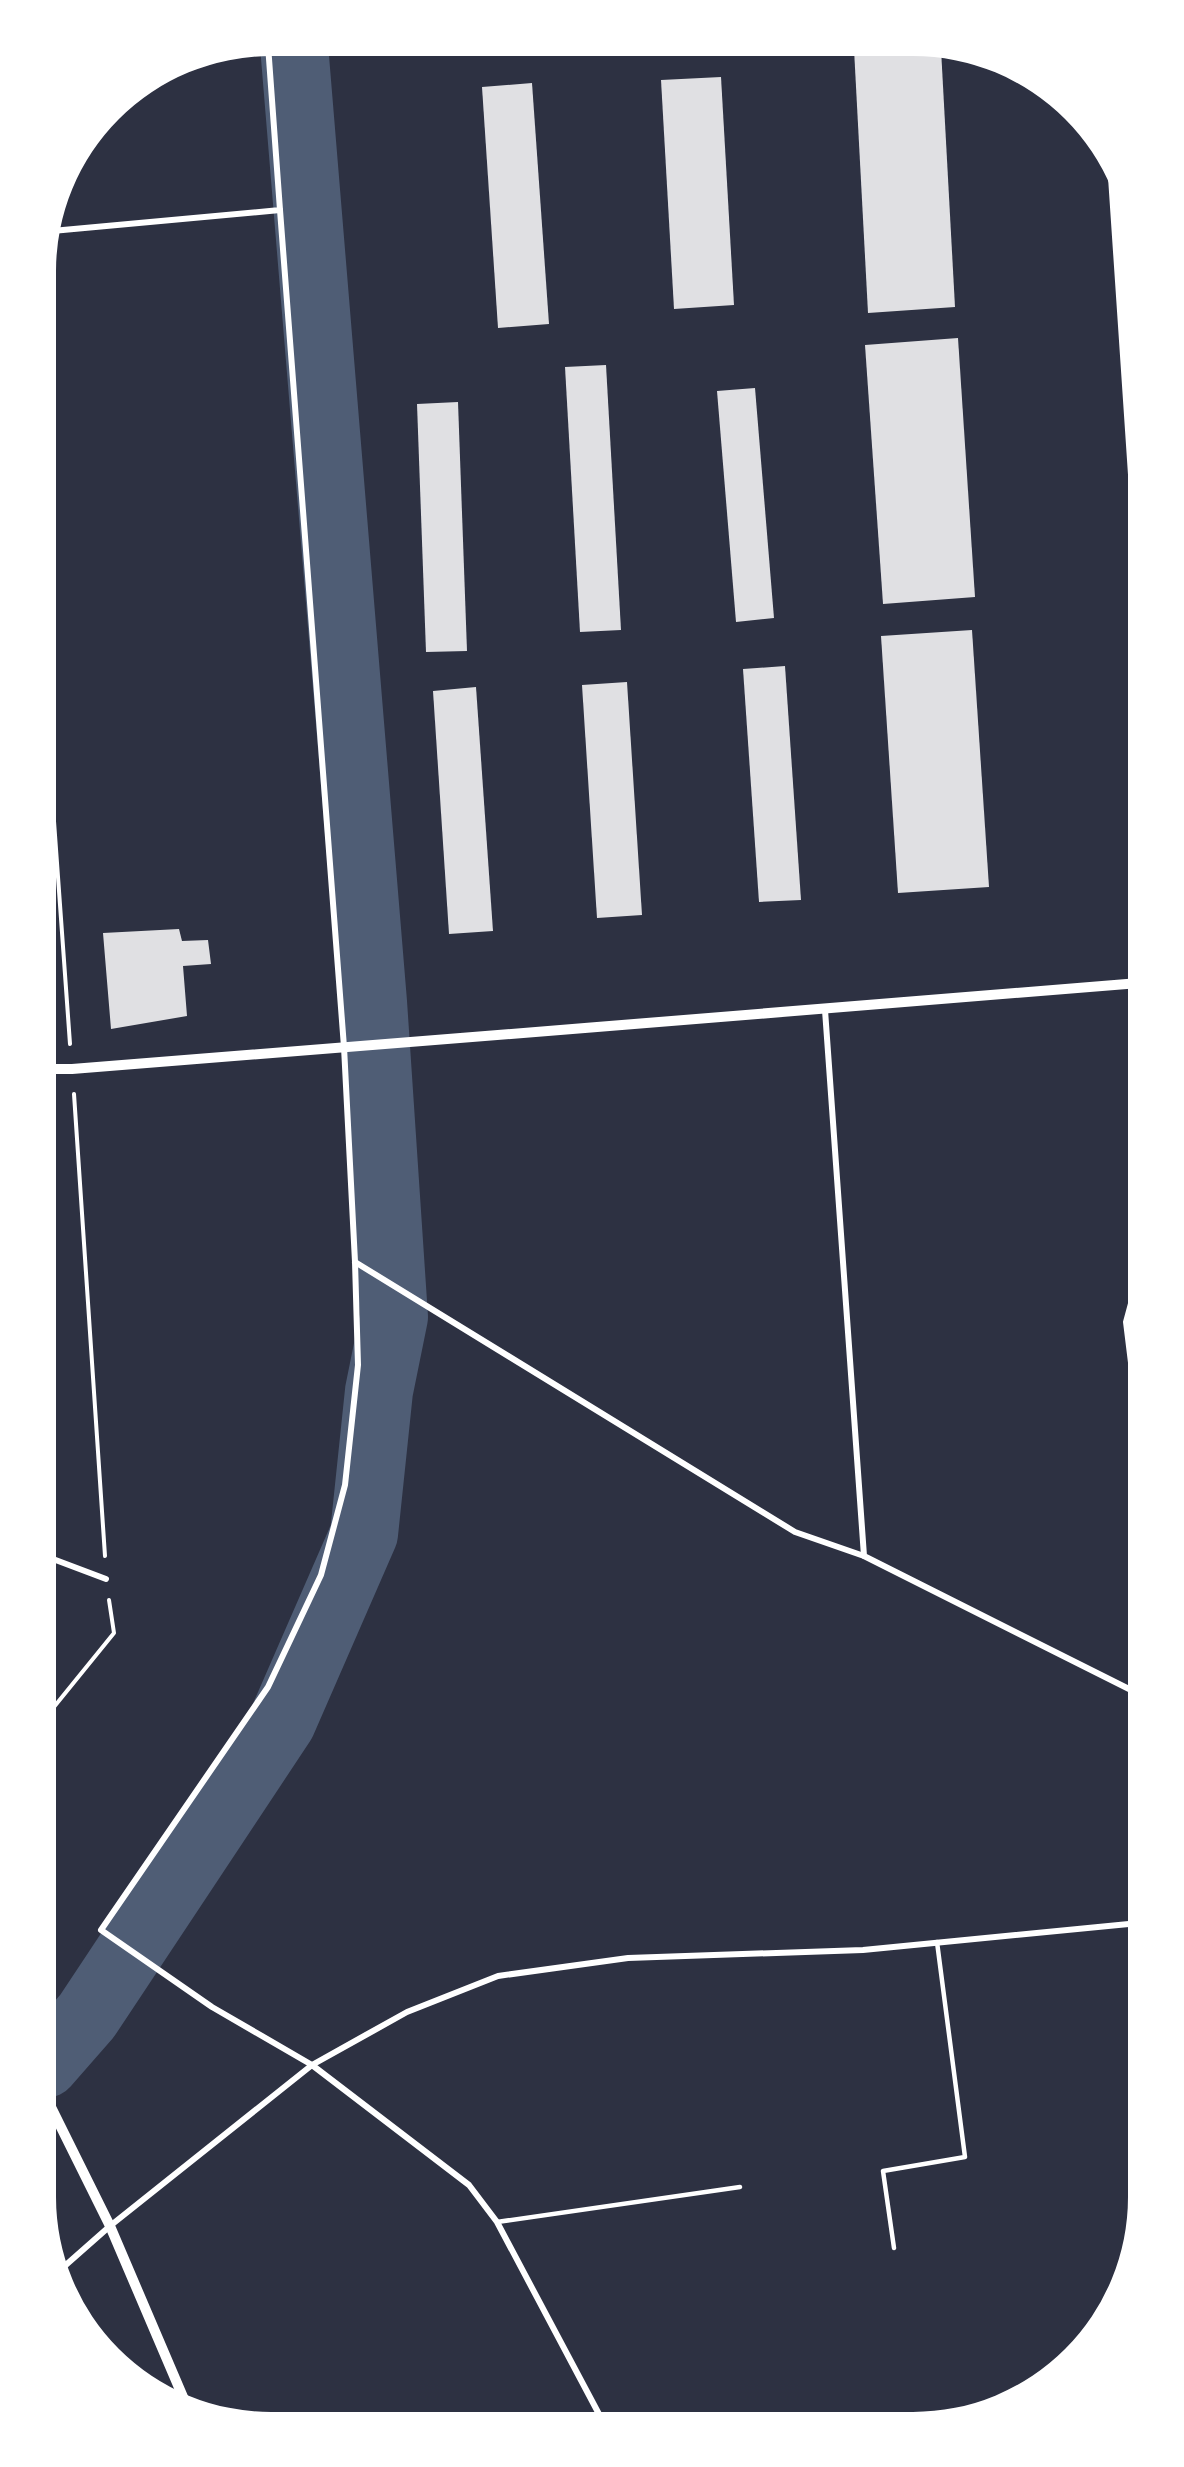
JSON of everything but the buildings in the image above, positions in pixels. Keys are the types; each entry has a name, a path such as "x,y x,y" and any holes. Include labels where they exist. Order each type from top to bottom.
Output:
{"highway":[{"path":"1118,204 1128,355"}],"street":[{"path":"269,56 344,1047 356,1262 358,1365 345,1485 321,1575 268,1687 101,1930 212,2007 312,2065 470,2185 497,2222 598,2412"},
{"path":"60,230 280,210"},
{"path":"56,1069 825,1010 1128,984"},
{"path":"825,1010 864,1556"},
{"path":"356,1262 795,1532 864,1556 1128,1688"},
{"path":"1128,1315 1126,1322 1128,1338"},
{"path":"56,1560 106,1579"},
{"path":"67,2264 110,2226 312,2065 407,2012 498,1976 628,1958 863,1950 1128,1924"},
{"path":"56,2117 110,2226 181,2392"}],"lane":[{"path":"894,2248 883,2171 965,2157 937,1942"},
{"path":"497,2222 740,2187"}],"path":[{"path":"56,848 106,1579 114,1633 56,1704"}],"waterway":[{"path":"56,2051 87,2016 282,1722 364,1534 379,1391 394,1317 373,1002 295,56"}]}
